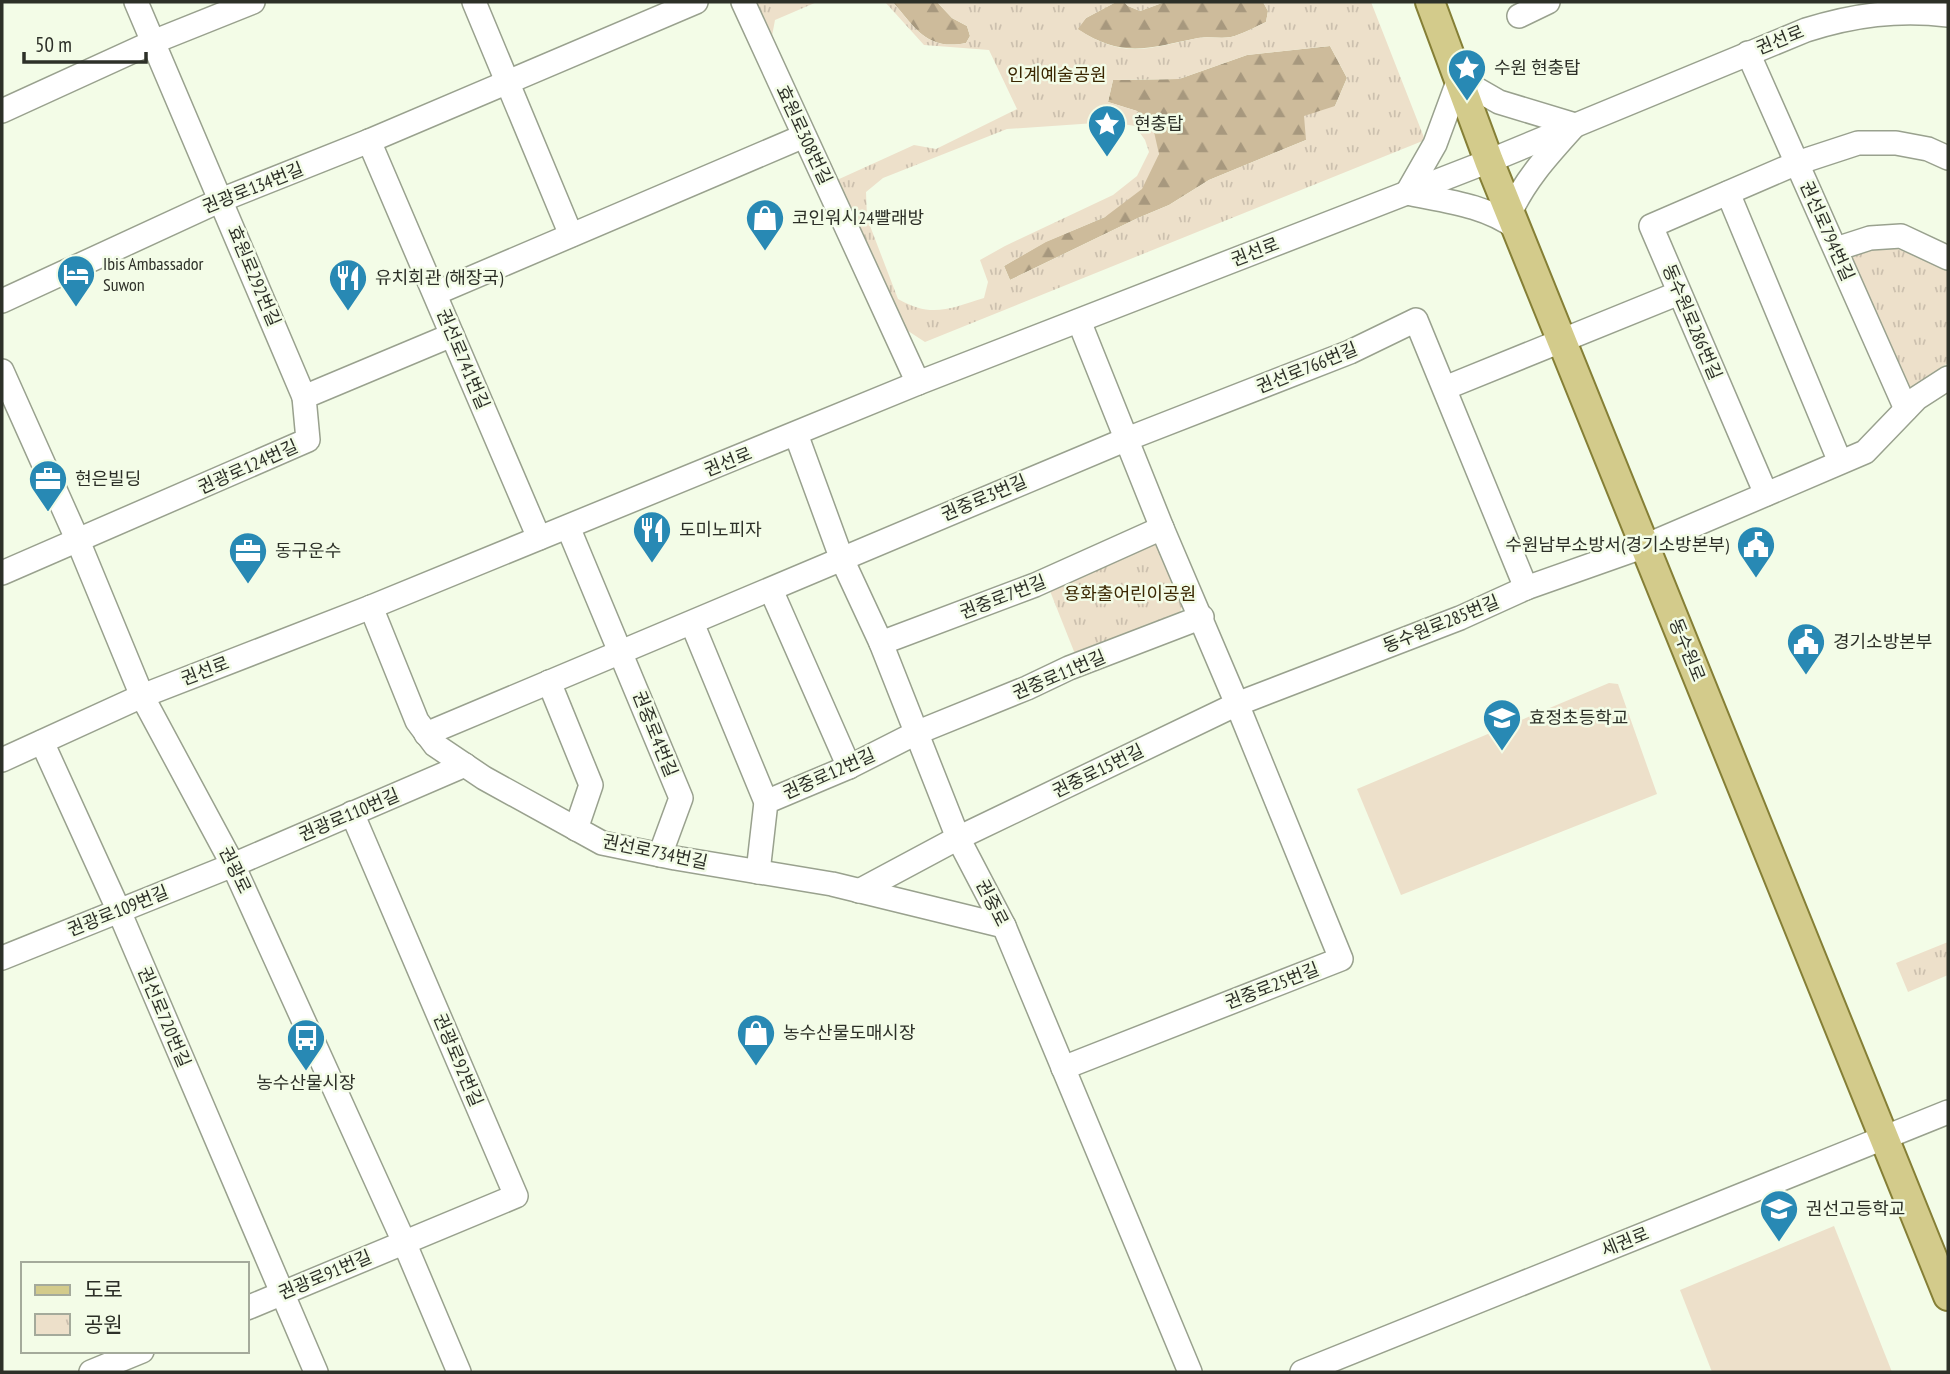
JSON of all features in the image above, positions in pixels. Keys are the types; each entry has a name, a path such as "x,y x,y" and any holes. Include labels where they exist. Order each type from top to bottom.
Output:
{"main road":[{"name":"동수원로","path":"1430,2 1489,161 1948,1296"}],"street":[{"name":"효원로292번길","path":"136,2 304,397"},
{"path":"2,111 153,42 253,2"},
{"path":"474,2 571,235"},
{"name":"권광로134번길","path":"2,301 221,200 369,142 696,2"},
{"name":"효원로308번길","path":"743,2 918,383"},
{"path":"1519,16 1548,2"},
{"name":"권선로","path":"2,760 142,696 371,607 918,383 1489,161 1806,30 1861,15 1918,11 1948,15"},
{"name":"권선로794번길","path":"1748,53 1906,409"},
{"path":"1459,79 1499,102 1575,125 1532,174 1520,192 1513,220 1464,205 1407,193 1435,144 1459,79"},
{"path":"436,293 804,136"},
{"name":"권선로741번길","path":"369,142 539,538"},
{"name":"동수원로286번길","path":"1766,494 1651,226 1797,163 1858,143 1896,143 1928,149 1948,158"},
{"path":"1728,193 1840,462"},
{"path":"1836,250 1870,238 1901,236 1948,258"},
{"path":"1526,588 1445,388 1679,293"},
{"name":"권선로766번길","path":"1127,439 1349,352 1416,320 1445,388"},
{"path":"1079,321 1162,528 1237,704"},
{"path":"304,397 452,335"},
{"name":"권광로","path":"2,371 78,541 142,696 233,864 404,1242 459,1372"},
{"path":"1645,546 1865,452 1917,398 1948,378"},
{"name":"권광로124번길","path":"78,541 309,440 304,397"},
{"name":"권중로","path":"796,434 841,557 881,643 958,838 1004,926 1189,1372"},
{"name":"권중로3번길","path":"841,557 1127,439"},
{"path":"568,527 621,652"},
{"name":"권중로7번길","path":"881,643 1035,585 1162,528"},
{"path":"2,573 78,541"},
{"name":"동수원로285번길","path":"1237,704 1460,618 1526,588 1645,546"},
{"path":"426,734 771,590 841,557"},
{"path":"771,590 849,767"},
{"name":"권선로734번길","path":"371,607 417,722 435,745 602,843 859,891 1004,926"},
{"name":"권중로11번길","path":"916,733 1069,668 1202,617"},
{"path":"692,623 766,802"},
{"name":"권중로4번길","path":"621,652 681,798 660,855"},
{"path":"549,682 591,785 576,829"},
{"name":"권중로15번길","path":"859,891 958,838 1237,704"},
{"name":"권중로25번길","path":"1063,1068 1341,959 1237,704"},
{"name":"권중로12번길","path":"758,872 766,802 849,767 916,733"},
{"name":"권선로720번길","path":"42,742 119,911 316,1372"},
{"name":"권광로110번길","path":"233,864 465,765"},
{"name":"권광로92번길","path":"352,813 516,1196 404,1242"},
{"name":"권광로109번길","path":"2,958 233,864"},
{"name":"세권로","path":"1301,1372 1948,1112"},
{"name":"권광로91번길","path":"248,1308 404,1242"},
{"path":"91,1372 137,1353"}],"green space":[{"name":"인계예술공원","path":"752,2 817,2 775,20 772,36 837,180 914,145 936,149 1017,109 989,50 924,45 885,2 893,2 923,35 941,44 953,45 966,43 970,36 967,26 952,18 937,2 1116,2 1086,18 1078,29 1109,45 1137,49 1240,34 1266,22 1268,11 1263,2 1371,2 1425,140 925,342 902,327","holes":["1330,46 1347,78 1335,106 1304,116 1306,140 1209,180 1169,205 1010,280 1004,266 1046,242 1105,217 1142,189 1159,154 1152,123 1137,111 1108,102 1113,80 1179,79 1247,55","1110,122 1135,126 1145,140 1149,152 1137,176 1113,195 980,260 988,282 984,298 940,310 920,308 898,299 867,218 866,192 883,178 1007,129"]},
{"path":"893,2 937,2 952,18 967,26 970,36 966,43 941,44 915,29"},
{"path":"1116,2 1124,2 1140,11 1162,3 1263,2 1268,11 1266,22 1235,36 1198,38 1150,47 1123,48 1077,29 1086,18"},
{"path":"1124,2 1197,2 1162,3 1140,11"},
{"path":"1330,46 1347,78 1335,106 1306,140 1209,180 1169,205 1010,280 1004,266 1045,242 1105,217 1159,154 1137,111 1108,102 1113,80 1179,79 1247,55"},
{"path":"1895,242 1948,265 1948,363 1909,389 1852,263 1855,247"},
{"name":"용화출어린이공원","path":"1157,543 1183,605 1177,619 1075,654 1050,591 1056,581"},
{"path":"1609,683 1618,684 1657,794 1401,895 1357,789"},
{"path":"1948,942 1948,975 1908,992 1896,963"},
{"path":"1834,1226 1892,1372 1712,1372 1680,1290"}],"place":[{"name":"수원 현충탑","path":"1467,102"},
{"name":"현충탑","path":"1107,158"},
{"name":"코인워시24빨래방","path":"765,252"},
{"name":"Ibis Ambassador Suwon","path":"76,308"},
{"name":"유치회관 (해장국)","path":"348,312"},
{"name":"현은빌딩","path":"48,513"},
{"name":"도미노피자","path":"652,564"},
{"name":"수원남부소방서(경기소방본부)","path":"1756,579"},
{"name":"동구운수","path":"248,585"},
{"name":"경기소방본부","path":"1806,676"},
{"name":"효정초등학교","path":"1502,752"},
{"name":"농수산물도매시장","path":"756,1067"},
{"name":"농수산물시장","path":"306,1072"},
{"name":"권선고등학교","path":"1779,1243"}]}
